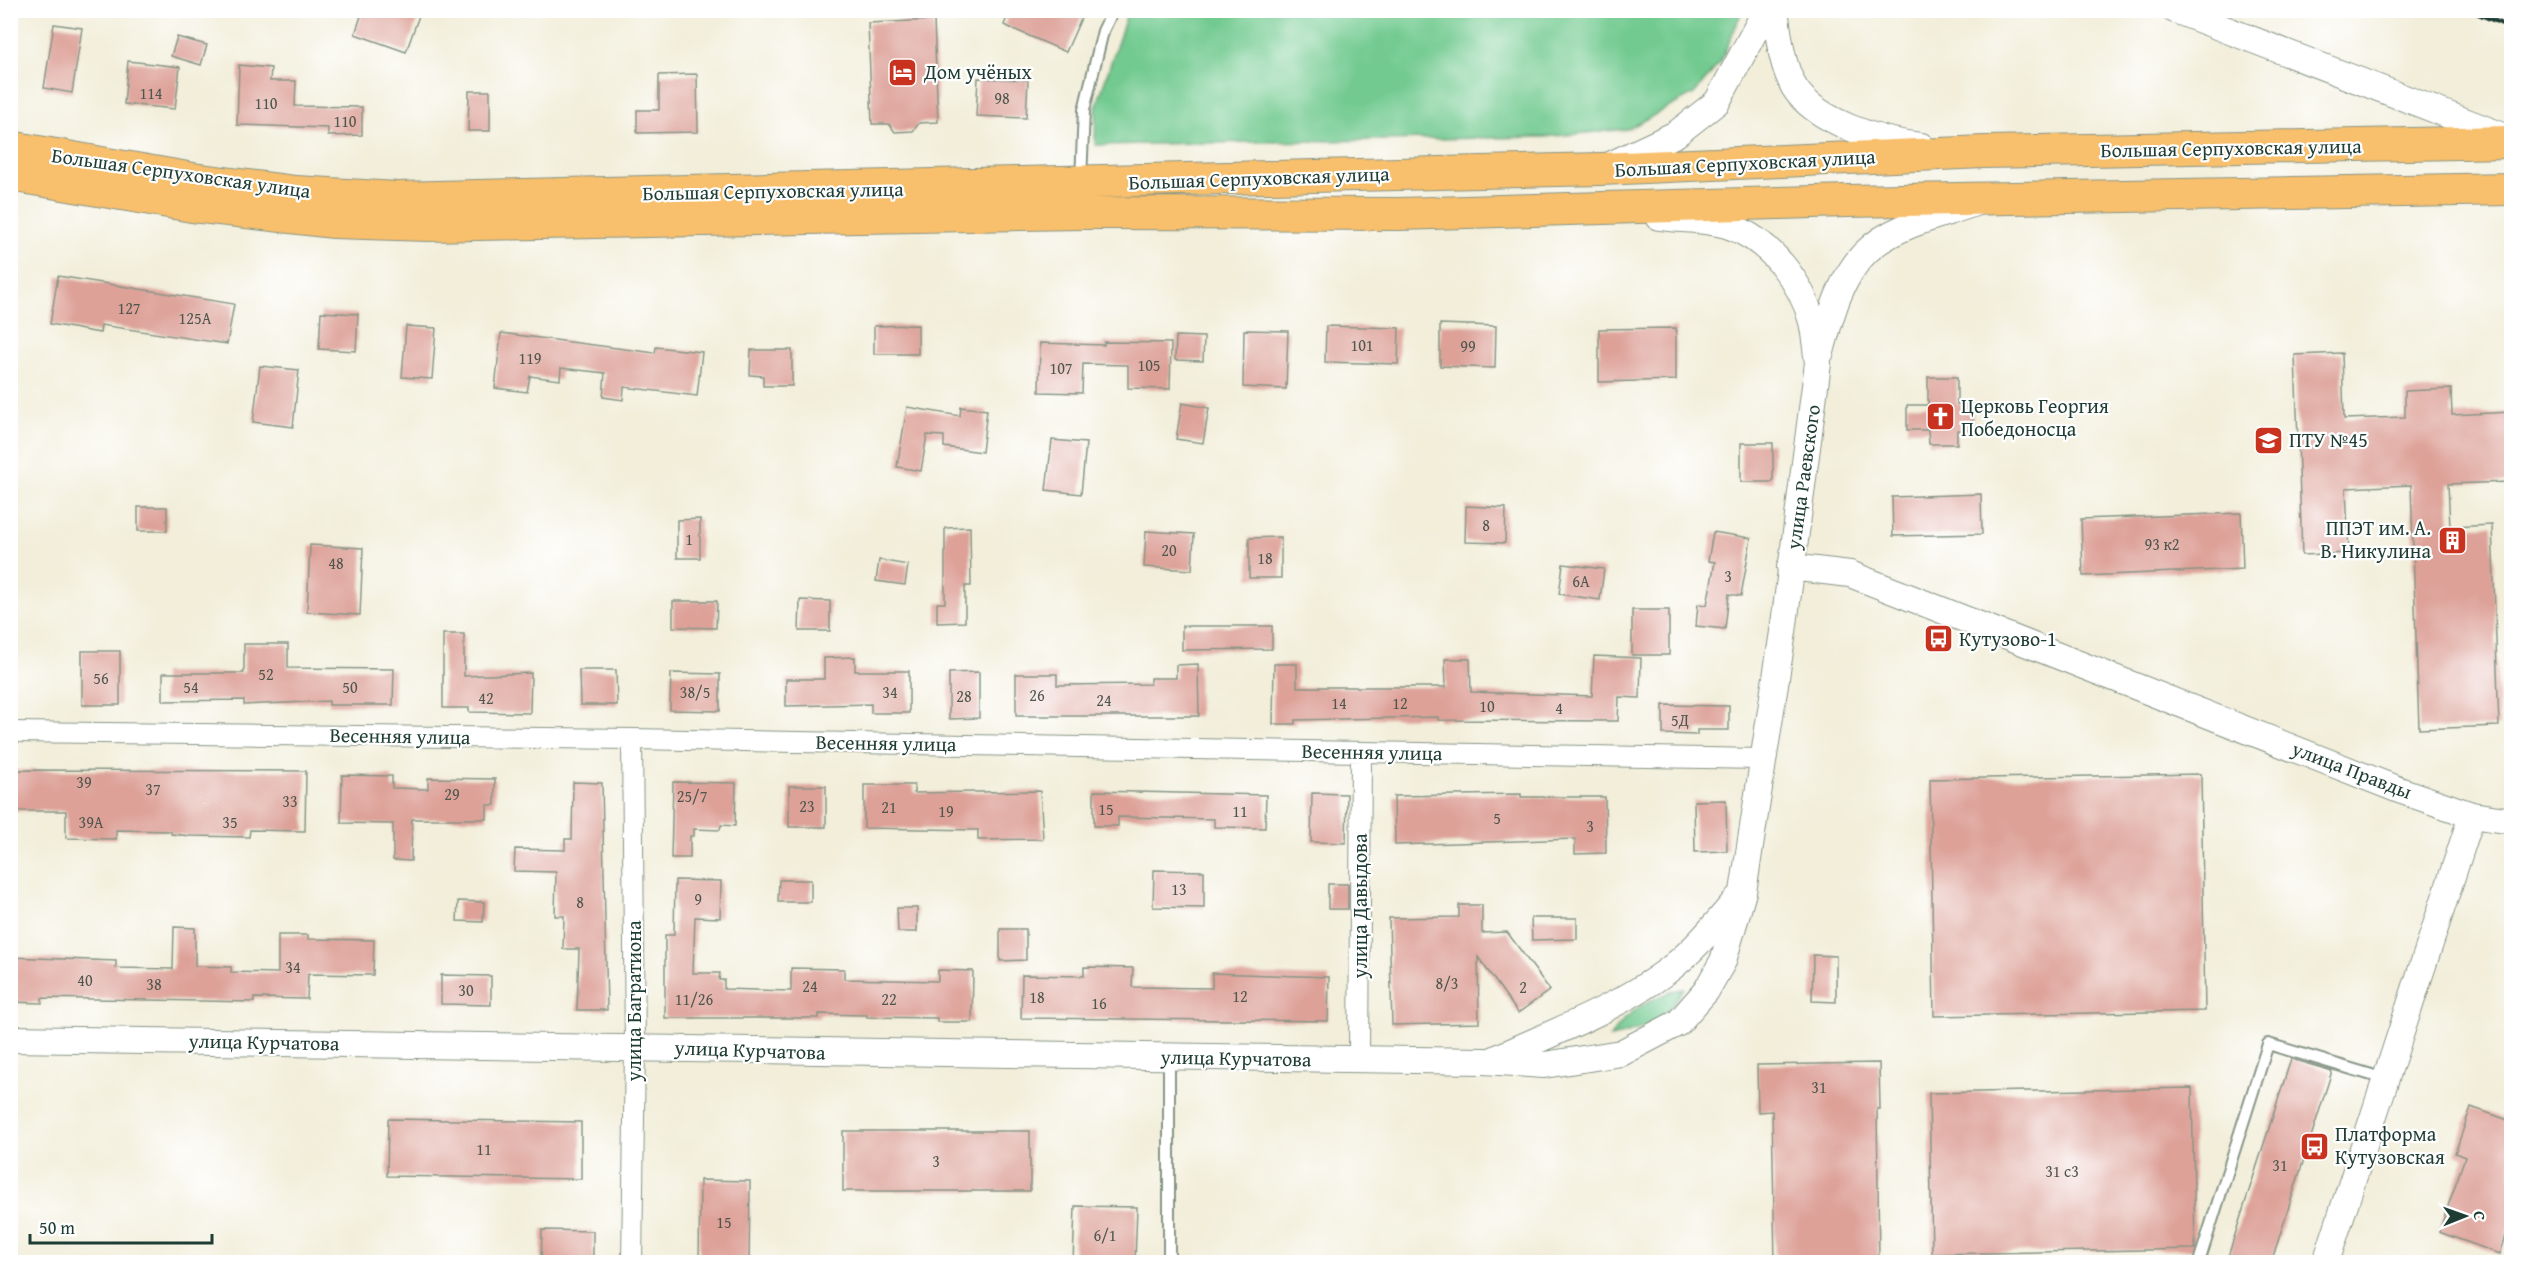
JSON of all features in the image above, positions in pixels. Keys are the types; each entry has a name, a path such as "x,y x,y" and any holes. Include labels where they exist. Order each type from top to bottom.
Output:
{"main road":[{"name":"Большая Серпуховская улица","path":"10,147 205,180 296,192 398,198 1601,169 1984,152 2511,141"},
{"name":"Большая Серпуховская улица","path":"10,175 192,206 334,222 428,225 858,219 1082,213 1399,214 1988,198 2511,189"}],"street":[{"path":"1601,169 1676,134 1717,102 1766,10"},
{"path":"1775,10 1782,59 1795,88 1812,107 1860,132 1900,144 1984,152"},
{"path":"2175,10 2511,141"},
{"path":"1818,363 1832,313 1848,277 1866,252 1897,232 1988,198"},
{"name":"улица Раевского","path":"1598,209 1731,226 1755,240 1780,260 1801,295 1812,321 1818,363 1783,632 1743,892"},
{"name":"улица Правды","path":"1790,567 1850,574 2399,789 2472,815 2511,821"},
{"name":"Весенняя улица","path":"10,732 632,739 1762,759"},
{"name":"улица Багратиона","path":"632,739 635,1046 632,1263"},
{"name":"улица Давыдова","path":"1359,1059 1361,752"},
{"path":"2326,1263 2472,815"},
{"name":"улица Курчатова","path":"10,1040 635,1046 783,1052 1490,1061 1544,1065 1621,1053 1678,1023 1706,991 1723,961 1743,892"},
{"name":"улица Курчатова","path":"1490,1061 1590,1017 1665,972 1705,938 1743,892"}],"lane":[{"path":"1081,183 1084,110 1103,31 1113,10"},
{"path":"2199,1263 2268,1044 2385,1079"},
{"path":"1169,1057 1169,1263"}],"green space":[{"path":"1128,10 1742,11 1721,61 1694,94 1628,129 1544,137 1095,145 1096,108"},
{"path":"1684,988 1662,1016 1653,1022 1634,1031 1610,1037 1625,1019 1642,1005"}],"building":[{"path":"363,10 421,10 406,52 355,34"},
{"path":"1010,10 1071,10 1082,16 1066,52 1004,25"},
{"name":"Дом учёных","path":"934,20 938,122 919,123 913,131 895,132 889,124 872,124 868,23"},
{"path":"54,24 82,28 72,93 44,88"},
{"path":"177,37 207,45 201,65 171,56"},
{"path":"128,61 180,67 175,109 124,104"},
{"path":"239,65 271,68 270,81 296,81 295,106 362,107 362,135 328,136 328,128 237,125"},
{"path":"697,74 698,132 637,133 637,110 659,110 659,75"},
{"path":"978,78 1028,80 1026,118 976,116"},
{"path":"469,91 490,91 490,131 468,131"},
{"path":"58,276 234,304 227,344 101,325 100,333 50,324"},
{"path":"321,312 358,314 356,351 319,349"},
{"path":"1440,324 1496,326 1495,368 1440,366"},
{"path":"918,325 918,354 874,354 874,326"},
{"path":"406,326 436,328 432,379 402,377"},
{"path":"1326,326 1399,328 1398,364 1325,362"},
{"path":"1676,328 1676,380 1599,382 1599,329"},
{"path":"1244,330 1288,331 1286,389 1243,387"},
{"path":"501,333 655,353 656,347 702,352 697,396 624,387 623,400 603,397 605,373 561,368 560,380 530,376 527,392 495,388"},
{"path":"1176,336 1204,337 1203,361 1175,360"},
{"path":"1104,342 1171,343 1170,389 1128,388 1128,365 1083,364 1082,393 1039,392 1040,343 1104,345"},
{"path":"751,350 792,350 792,386 763,386 763,376 750,375"},
{"name":"ППЭТ им. А. В. Никулина","path":"2342,353 2344,419 2405,417 2405,391 2451,389 2452,415 2511,412 2511,482 2448,484 2450,527 2492,525 2499,726 2419,729 2411,485 2346,488 2349,553 2302,555 2295,355"},
{"path":"260,366 299,370 293,427 253,422"},
{"name":"Церковь Георгия Победоносца","path":"1928,377 1957,377 1957,404 1972,404 1973,430 1957,430 1957,444 1929,444 1928,430 1907,430 1907,405 1928,405"},
{"path":"1182,403 1209,408 1203,443 1176,439"},
{"path":"907,407 960,416 961,407 987,410 982,452 944,447 944,436 927,435 921,471 897,467"},
{"path":"1052,440 1086,443 1081,494 1046,490"},
{"path":"1741,443 1773,443 1773,482 1741,482"},
{"path":"1981,494 1982,534 1893,536 1892,497"},
{"path":"1466,506 1506,508 1505,543 1465,542"},
{"path":"138,507 167,507 167,531 138,531"},
{"path":"2241,513 2243,569 2083,576 2081,519"},
{"path":"700,519 700,558 677,558 677,520"},
{"path":"970,527 971,586 965,586 965,622 937,623 937,603 945,603 945,528"},
{"path":"1146,531 1194,534 1192,570 1144,567"},
{"path":"1713,532 1751,538 1741,596 1729,594 1725,629 1696,626 1698,604 1707,605 1715,562 1708,561"},
{"path":"1281,537 1281,578 1249,578 1249,538"},
{"path":"310,545 363,548 360,615 307,612"},
{"path":"879,560 908,565 905,585 876,581"},
{"path":"1563,564 1604,569 1600,600 1559,594"},
{"path":"800,600 830,601 830,631 799,631"},
{"path":"673,601 717,601 716,628 673,627"},
{"path":"1632,610 1669,610 1669,655 1632,655"},
{"path":"1182,626 1272,626 1272,649 1182,650"},
{"path":"443,634 464,634 464,676 531,673 530,713 469,712 469,708 443,708"},
{"path":"244,644 288,644 288,668 394,669 393,705 329,705 329,701 244,705 244,700 163,701 163,673 244,673"},
{"path":"82,651 120,651 120,705 82,705"},
{"path":"1594,656 1641,658 1640,698 1619,697 1618,721 1438,720 1438,717 1295,720 1295,724 1273,724 1274,664 1297,664 1297,687 1446,687 1445,659 1470,659 1471,692 1592,696"},
{"path":"855,657 855,671 909,671 909,713 871,713 871,704 786,706 786,679 824,679 824,658"},
{"path":"1198,664 1199,716 1016,716 1016,674 1057,674 1057,685 1150,684 1150,678 1176,678 1176,665"},
{"path":"579,670 616,670 617,705 580,705"},
{"path":"979,672 979,718 949,719 949,673"},
{"path":"671,673 720,674 720,711 670,710"},
{"path":"1663,705 1729,706 1729,730 1697,730 1697,735 1663,734"},
{"path":"10,770 306,771 305,831 250,830 249,837 191,836 171,834 171,831 116,830 116,839 66,838 66,811 10,811"},
{"path":"2201,774 2205,1011 1934,1016 1930,779"},
{"path":"342,775 392,776 392,788 428,789 428,778 495,779 495,805 487,805 487,819 412,819 411,861 393,860 393,824 341,823"},
{"path":"573,782 602,783 607,1010 577,1010 579,949 563,949 564,916 555,916 556,872 514,871 515,849 565,850 565,839 572,839"},
{"path":"673,782 736,783 735,826 721,825 720,830 694,829 694,836 690,836 690,858 671,858"},
{"path":"864,785 914,785 914,793 1040,791 1043,839 978,840 978,830 864,828"},
{"path":"789,786 826,786 826,827 789,827"},
{"path":"1094,791 1266,795 1265,828 1214,827 1214,819 1118,817 1118,826 1094,826"},
{"path":"1312,793 1347,794 1346,843 1311,842"},
{"path":"1521,794 1521,797 1605,797 1606,853 1575,854 1575,839 1395,845 1394,796"},
{"path":"1726,800 1727,851 1695,852 1694,801"},
{"path":"1154,870 1204,871 1204,908 1153,907"},
{"path":"675,880 721,881 720,918 695,917 693,973 720,973 719,980 724,980 724,989 791,991 791,968 844,969 844,979 938,981 938,970 973,971 972,1022 937,1022 937,1018 819,1014 819,1018 665,1018 665,935 674,935"},
{"path":"779,880 811,880 811,902 778,902"},
{"path":"1328,884 1348,884 1348,909 1328,909"},
{"path":"458,901 484,902 483,922 457,921"},
{"path":"1459,905 1482,905 1482,933 1507,932 1550,990 1518,1013 1478,957 1479,1023 1392,1025 1389,918 1459,917"},
{"path":"897,908 917,908 917,932 898,932"},
{"path":"1531,918 1577,918 1577,939 1532,940"},
{"path":"174,927 195,928 195,966 231,967 231,972 278,973 278,935 308,935 308,939 374,940 373,975 308,974 307,999 254,998 254,1002 42,998 42,1003 10,1002 10,957 116,961 116,968 173,969"},
{"path":"1000,929 1026,929 1026,960 1000,961"},
{"path":"1813,955 1836,956 1836,1002 1812,1001"},
{"path":"1084,967 1133,968 1132,987 1212,988 1212,973 1329,977 1328,1021 1021,1018 1022,975 1084,976"},
{"path":"441,975 491,976 491,1005 441,1004"},
{"path":"2291,1059 2332,1071 2271,1263 2226,1263"},
{"path":"1879,1063 1880,1109 1877,1109 1879,1263 1775,1263 1772,1111 1758,1112 1757,1065"},
{"path":"2192,1088 2195,1249 1932,1254 1929,1093"},
{"path":"2471,1107 2511,1121 2511,1221 2500,1254 2439,1232 2465,1157 2455,1153"},
{"path":"388,1119 581,1122 581,1179 387,1176"},
{"path":"843,1131 1030,1131 1030,1191 843,1191"},
{"path":"700,1180 750,1181 749,1263 699,1263"},
{"path":"1075,1206 1137,1207 1135,1263 1073,1263"},
{"path":"542,1230 593,1231 593,1263 541,1263"}],"railway":[{"path":"2469,10 2512,28"},
{"path":"2506,10 2512,13"}],"place":[{"name":"Дом учёных","path":"903,72"},
{"name":"Церковь Георгия Победоносца","path":"1940,417"},
{"name":"ПТУ №45","path":"2268,440"},
{"name":"ППЭТ им. А. В. Никулина","path":"2452,540"},
{"name":"Кутузово-1","path":"1938,639"},
{"name":"Платформа Кутузовская","path":"2314,1146"}]}
